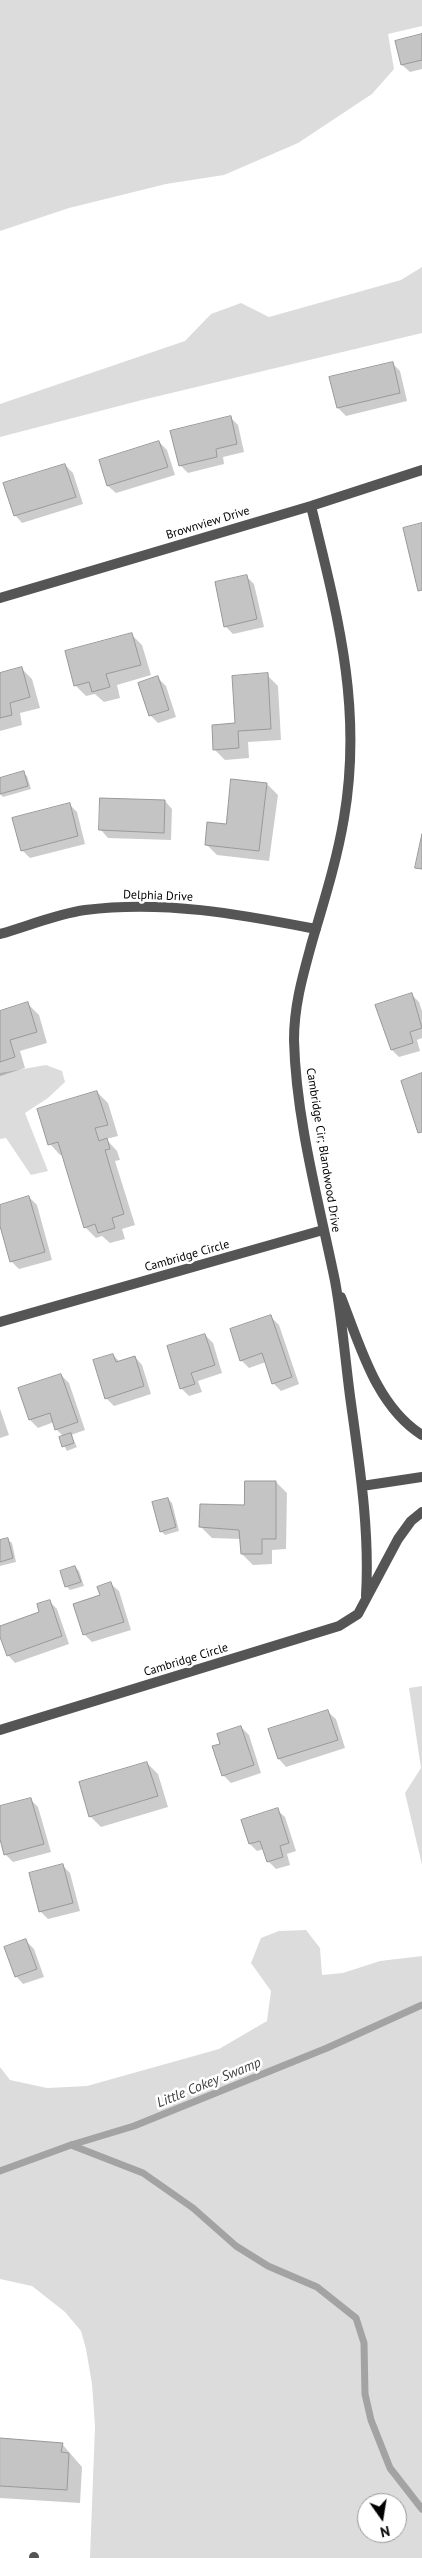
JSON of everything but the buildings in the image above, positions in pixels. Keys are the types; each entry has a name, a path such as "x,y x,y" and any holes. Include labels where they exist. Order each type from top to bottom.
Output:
{"street":[{"name":"Brownview Drive","path":"0,598 311,506 422,470"},
{"name":"Cambridge Cir; Blandwood Drive","path":"311,506 341,630 348,674 350,718 349,765 344,818 316,930 296,999 294,1040 300,1099 323,1230 335,1282 362,1486 368,1568 366,1596"},
{"name":"Delphia Drive","path":"0,934 82,911 132,906 184,908 238,914 316,930"},
{"name":"Cambridge Circle","path":"0,1322 323,1230"},
{"path":"335,1282 380,1388 406,1425 422,1435"},
{"path":"362,1486 422,1477"},
{"name":"Cambridge Circle","path":"0,1730 339,1626 358,1614 398,1539 411,1521 422,1512"}],"shaded area":[{"path":"0,0 422,0 422,26 388,34 394,69 372,94 298,143 224,175 166,184 69,208 0,231"},
{"path":"422,267 422,333 142,400 0,437 0,404 185,341 211,314 241,303 269,317 401,280"},
{"path":"46,1065 62,1071 65,1082 48,1098 25,1113 48,1171 31,1175 6,1138 0,1139 0,1073"},
{"path":"422,1686 422,1865 405,1793 421,1768 409,1688"},
{"path":"306,1930 320,1948 322,1975 343,1973 380,1961 422,1956 422,2558 90,2558 95,2426 92,2384 81,2331 65,2312 32,2286 0,2279 0,2067 10,2080 47,2088 87,2086 219,2049 267,2021 271,1991 251,1963 261,1938 279,1931"}],"waterway":[{"name":"Little Cokey Swamp","path":"0,2171 71,2145 134,2126 327,2048 422,2005"},
{"path":"71,2145 143,2173 193,2208 236,2246 268,2266 317,2287 356,2318 364,2343 365,2394 371,2420 390,2468 422,2509"}]}
